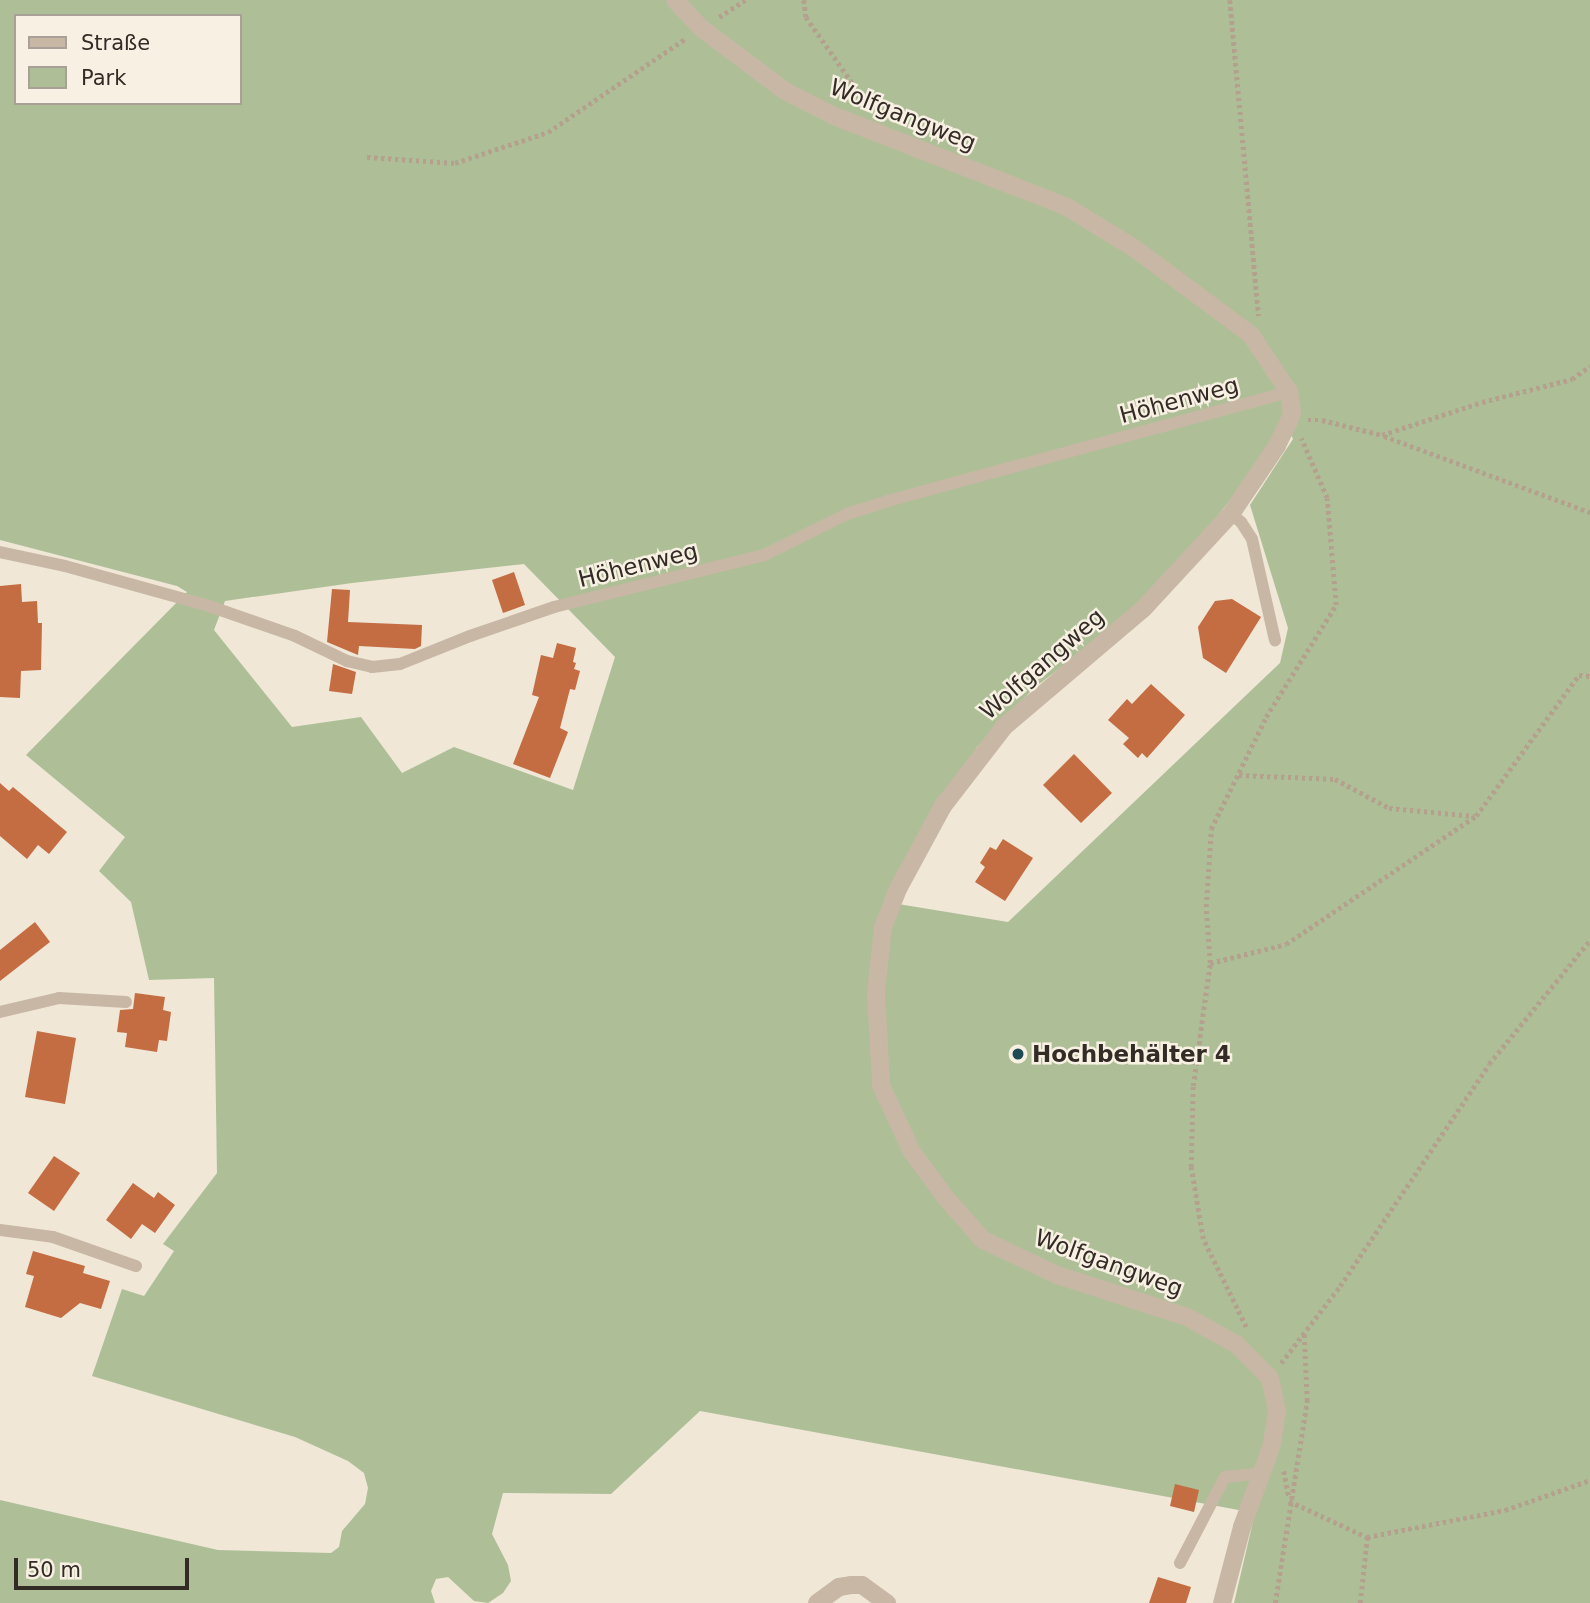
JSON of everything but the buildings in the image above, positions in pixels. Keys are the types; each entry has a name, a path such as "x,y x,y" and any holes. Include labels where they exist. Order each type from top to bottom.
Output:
{"street":[{"name":"Wolfgangweg","path":"675,0 701,28 785,91 834,116 1067,207 1134,248 1251,335 1289,392 1292,413 1289,421 1277,446 1231,514 1143,609 1027,706 969,769 943,806 898,890 883,927 876,992 881,1085 912,1152 946,1198 983,1240 1057,1275 1187,1317 1236,1344 1270,1378"},
{"path":"1222,1603 1242,1527 1271,1447 1277,1411 1270,1378"},
{"path":"817,1603 839,1587 851,1585 862,1585 887,1603"}],"lane":[{"name":"Höhenweg","path":"0,552 65,566 209,606 295,636 347,661 372,667 400,664 554,607 764,555 847,514 895,499 1289,392"},
{"path":"1231,514 1241,522 1252,539 1275,640"},
{"path":"0,1012 59,998 126,1002"},
{"path":"0,1230 53,1237 136,1266"},
{"path":"1180,1563 1226,1477 1262,1473"}],"path":[{"path":"367,158 455,163 548,132 745,0"},
{"path":"804,0 806,17 877,116"},
{"path":"1230,0 1262,349"},
{"path":"1382,435 1482,401 1572,379 1590,366"},
{"path":"1289,421 1322,419 1382,435 1590,512"},
{"path":"1252,1340 1203,1239 1191,1167 1193,1086 1210,963 1206,907 1211,830 1266,717 1336,605 1327,498 1304,442 1289,421"},
{"path":"1210,963 1286,944 1476,817 1579,675 1590,676"},
{"path":"1239,775 1335,779 1389,808 1476,817"},
{"path":"1270,1378 1304,1334 1489,1064 1590,940"},
{"path":"1275,1603 1289,1501 1307,1401 1304,1334"},
{"path":"1289,1501 1367,1537 1505,1510 1590,1480"},
{"path":"1360,1603 1367,1537"}],"green space":[{"path":"0,0 1590,0 1590,1603 1234,1603 1255,1513 700,1411 611,1494 503,1493 492,1534 508,1565 511,1581 503,1593 488,1603 474,1601 448,1577 436,1579 431,1591 435,1603 0,1603 0,1500 218,1550 331,1553 339,1547 342,1531 365,1504 368,1488 364,1473 348,1461 295,1437 92,1376 122,1289 144,1296 174,1251 163,1244 217,1173 214,978 149,980 131,902 99,871 125,837 26,755 187,592 177,586 0,540","holes":["1284,420 1293,439 1250,505 1288,628 1280,663 1008,922 886,902 977,747 1034,688 1112,628 1187,556 1253,470","524,564 615,657 573,790 454,747 402,773 361,717 292,727 214,630 225,601 352,583"]}],"place":[{"name":"Hochbehälter 4","path":"1018,1054"}]}
